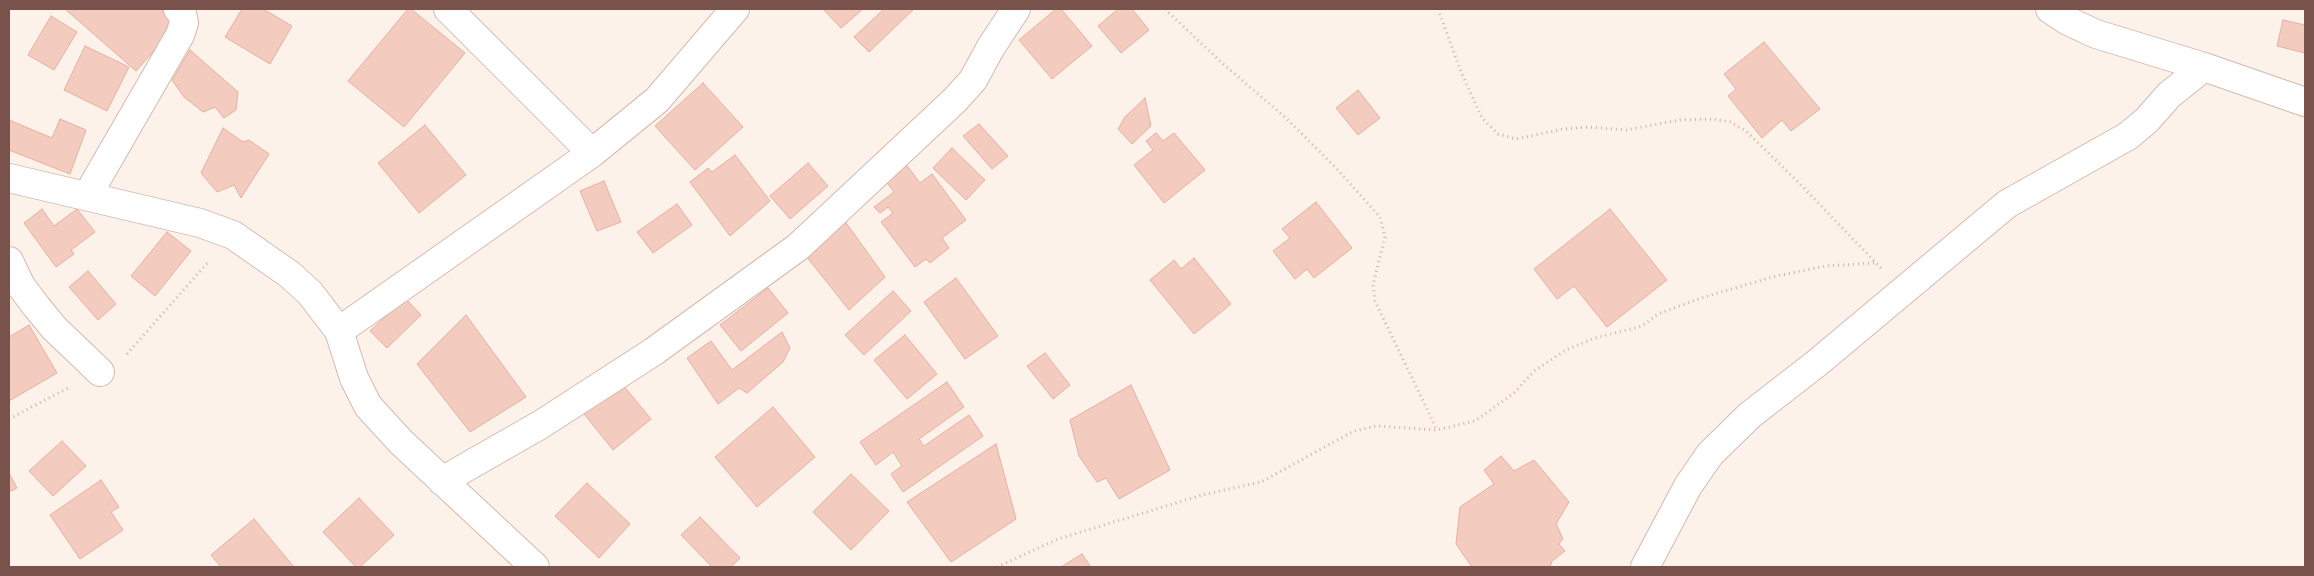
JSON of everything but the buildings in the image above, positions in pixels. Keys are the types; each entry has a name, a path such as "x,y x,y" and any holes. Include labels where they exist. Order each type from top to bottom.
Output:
{"street":[{"path":"87,196 180,35 184,23 182,13 178,9"},
{"path":"448,9 592,153"},
{"path":"338,331 592,153 656,100 735,9"},
{"path":"442,480 540,425 652,352 798,247 955,100 973,80 991,47 1016,9"},
{"path":"2050,9 2068,21 2096,34 2204,66 2305,102"},
{"path":"1645,567 1688,486 1710,454 1750,415 1817,363 1903,289 2007,204 2128,136 2147,120 2170,95 2204,66"},
{"path":"9,178 177,216 233,235 296,280 321,306 338,331 354,378 368,406 401,442 535,567"},
{"path":"9,261 21,286 54,328 100,372"}],"path":[{"path":"1165,9 1222,63 1286,118 1336,168 1380,217 1385,237 1373,286 1375,301 1437,430"},
{"path":"1438,9 1461,72 1482,118 1498,134 1516,139 1571,128 1588,127 1626,130 1680,120 1712,119 1730,122 1746,131 1875,263 1903,289"},
{"path":"9,419 100,372 125,356 233,235"},
{"path":"997,567 1058,539 1202,495 1261,482 1354,431 1376,426 1437,430 1476,421 1514,394 1534,371 1566,350 1595,338 1642,326 1658,314 1704,297 1776,276 1826,266 1875,263"}]}
